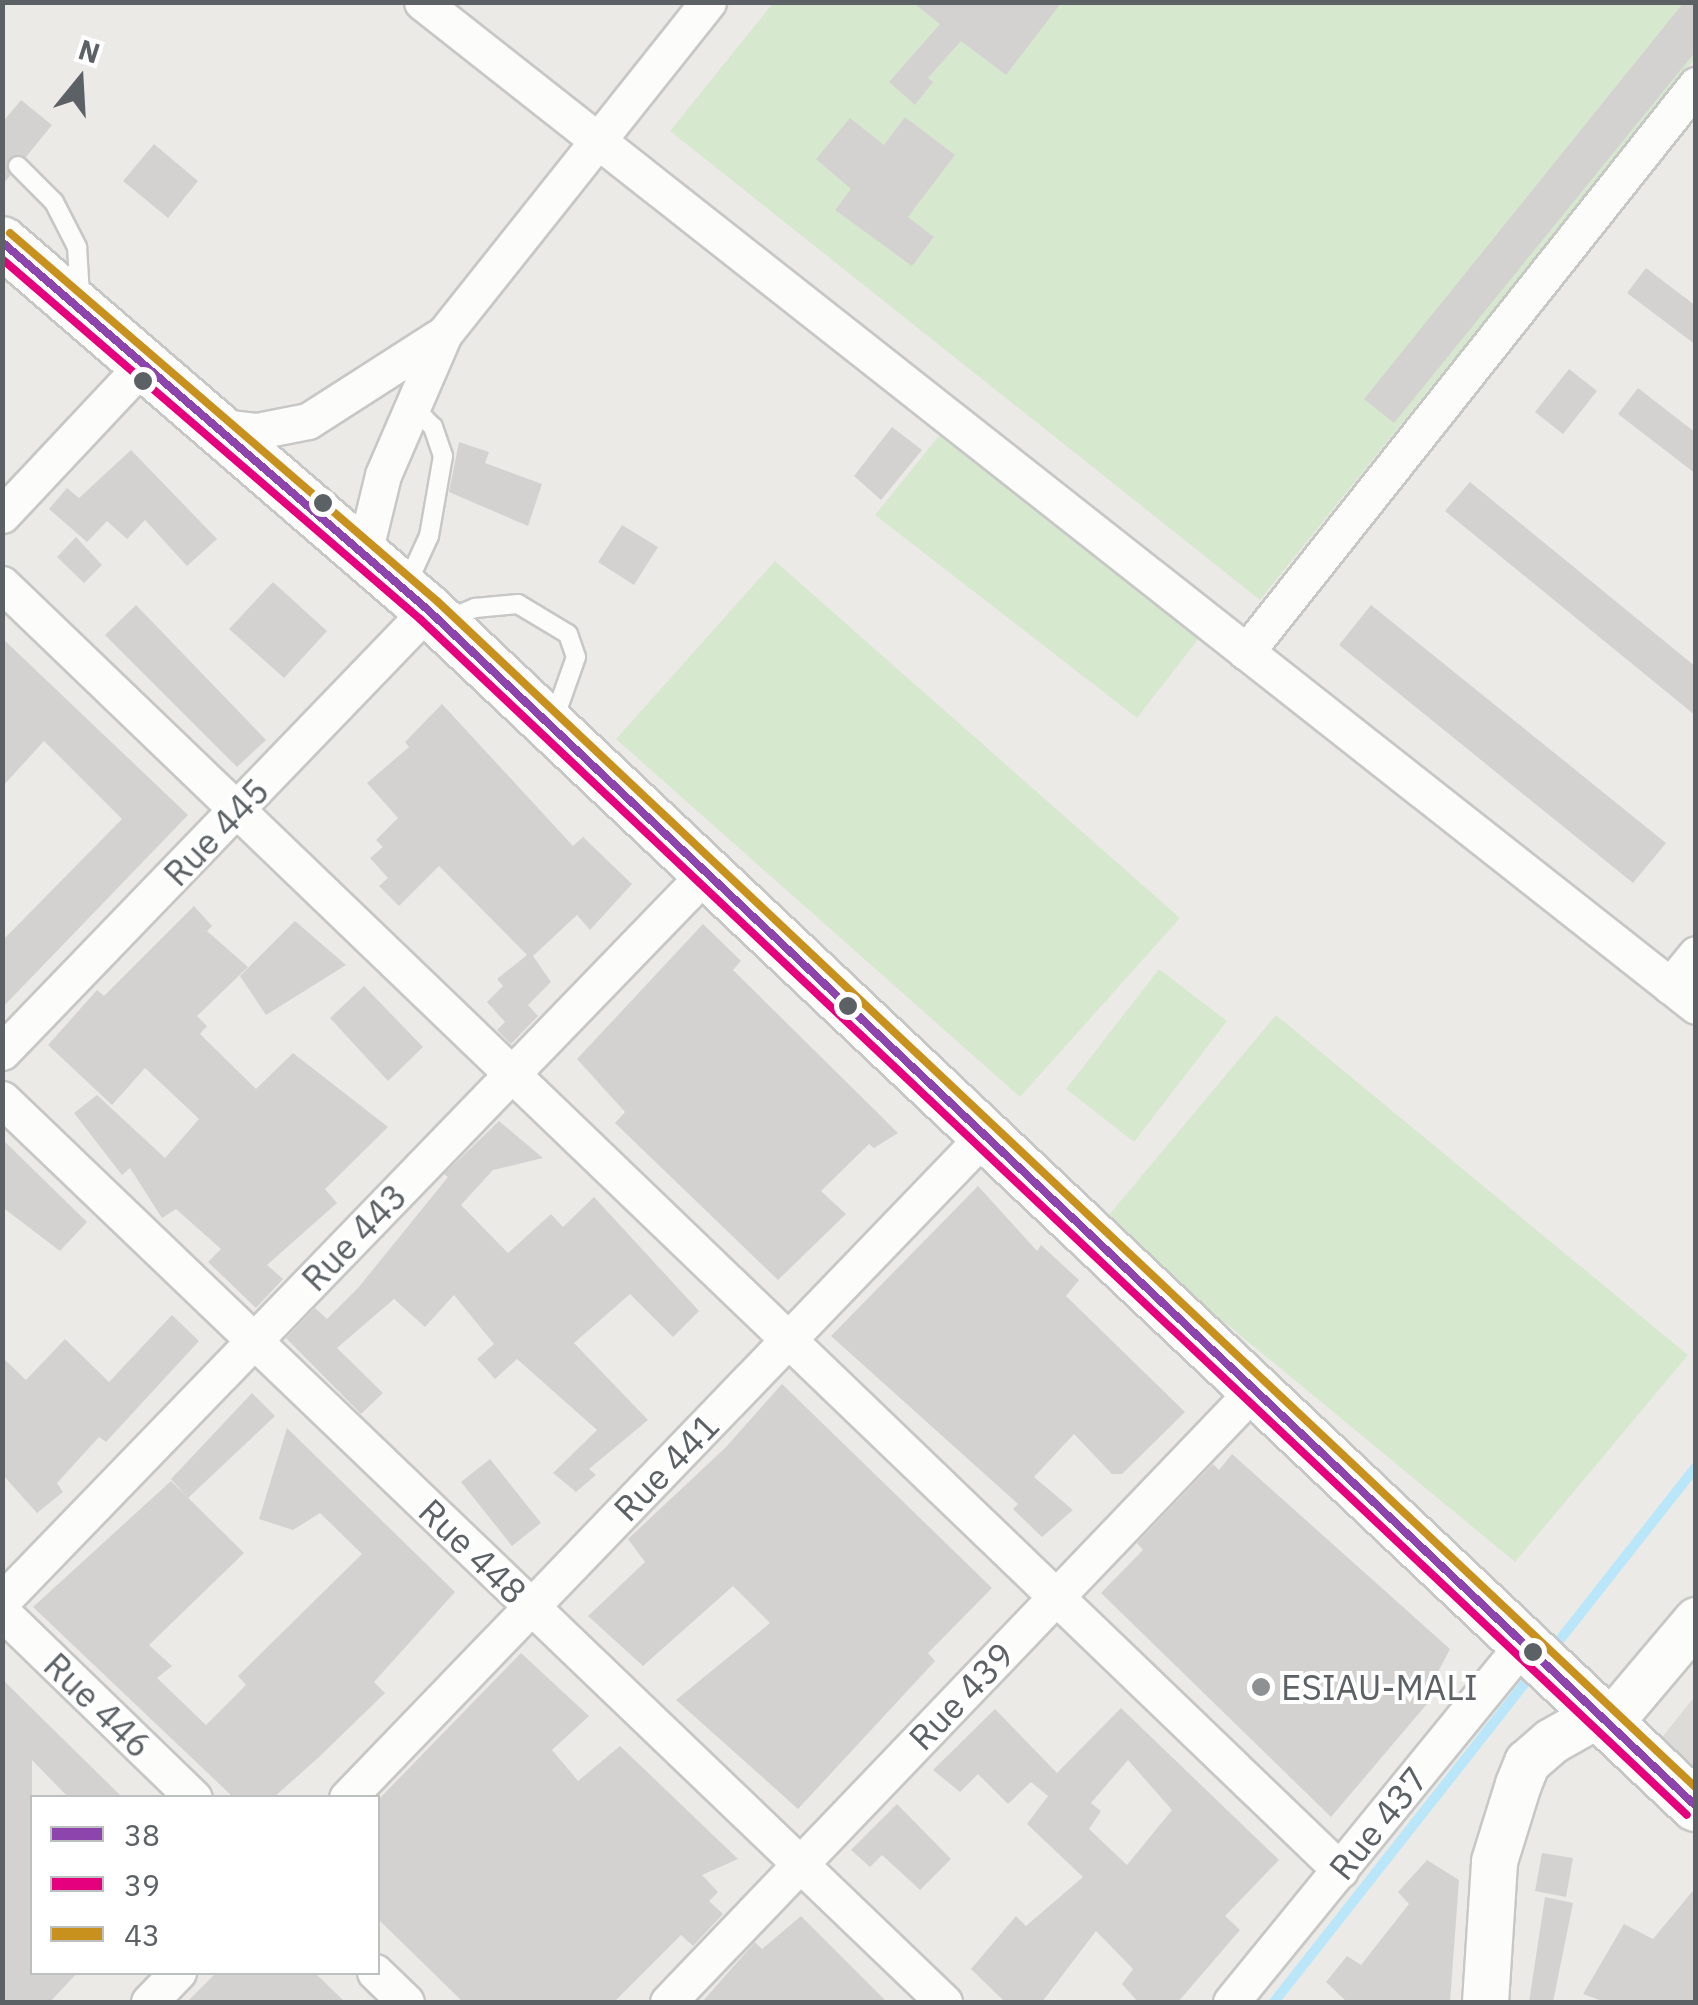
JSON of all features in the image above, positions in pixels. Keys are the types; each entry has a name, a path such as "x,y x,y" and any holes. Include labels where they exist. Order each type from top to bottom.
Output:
{"main road":[{"path":"2,242 222,427 424,607 1696,1806"}],"street":[{"path":"422,2 1683,996 1696,954"},
{"path":"364,552 372,508 444,334 708,2"},
{"path":"1246,652 1696,85"},
{"path":"222,427 257,431 308,421 444,334"},
{"path":"2,514 144,364"},
{"path":"2,584 1340,1870"},
{"name":"Rue 445","path":"2,1052 238,810 424,607"},
{"name":"Rue 443","path":"2,1600 705,874"},
{"name":"Rue 448","path":"2,1098 944,2002"},
{"name":"Rue 441","path":"349,1795 985,1136"},
{"name":"Rue 439","path":"668,2002 1254,1389"},
{"name":"Rue 446","path":"2,1612 191,1795"},
{"path":"1485,2002 1494,1861 1523,1773 1551,1741 1604,1718 1696,1620"},
{"name":"Rue 437","path":"1230,2002 1340,1870 1541,1659"},
{"path":"149,2002 175,1975"},
{"path":"378,1975 406,2002"}],"lane":[{"path":"18,166 54,202 77,247 81,310"},
{"path":"413,407 433,428 443,456 424,607 518,604 568,634 574,669 550,727"}],"shaded area":[{"path":"1695,1696 1695,1800 1648,1755"}],"green space":[{"path":"773,3 1695,3 1695,58 1260,600 670,131"},
{"path":"946,427 1207,628 1137,718 875,515"},
{"path":"775,561 1180,918 1020,1097 616,739"},
{"path":"1159,969 1227,1021 1134,1142 1066,1089"},
{"path":"1276,1015 1688,1355 1515,1562 1103,1222"}],"building":[{"path":"912,2 1062,2 1006,75 961,41 928,78 933,82 915,105 889,82 940,24"},
{"path":"1684,2 1696,2 1696,51 1394,423 1364,399"},
{"path":"21,100 52,125 26,157 9,158 10,176 2,185 2,123"},
{"path":"905,117 955,155 908,217 934,237 912,266 835,210 851,189 816,159 850,118 884,145"},
{"path":"154,144 198,181 168,218 123,181"},
{"path":"1646,268 1696,306 1696,345 1627,293"},
{"path":"1569,369 1597,391 1563,434 1535,412"},
{"path":"1638,388 1696,433 1696,474 1618,414"},
{"path":"892,427 922,450 881,500 854,476"},
{"path":"459,442 489,452 485,463 542,484 528,526 449,492"},
{"path":"131,450 217,539 187,566 145,520 127,539 107,521 87,542 49,509 67,488 79,498"},
{"path":"1470,482 1696,667 1696,716 1445,511"},
{"path":"622,525 658,547 634,585 598,562"},
{"path":"76,537 102,565 84,583 57,557"},
{"path":"273,582 327,631 284,678 229,629"},
{"path":"136,605 266,740 237,767 105,635"},
{"path":"1371,605 1666,843 1633,883 1339,645"},
{"path":"2,638 188,815 2,1008 2,941 122,819 44,741 2,787"},
{"path":"442,704 573,846 583,837 632,884 590,930 577,915 533,956 551,982 528,1005 538,1016 511,1044 497,1030 505,1022 487,1002 503,986 497,979 527,955 439,866 399,906 379,886 388,878 370,858 383,847 376,840 398,818 367,783 409,747 405,742"},
{"path":"194,906 212,926 207,931 248,967 197,1016 207,1026 200,1034 256,1089 293,1053 388,1127 325,1189 337,1203 267,1265 283,1279 256,1308 208,1262 221,1249 176,1209 162,1218 130,1168 122,1175 74,1113 97,1095 165,1158 199,1119 145,1068 112,1105 48,1045 97,990 104,996"},
{"path":"295,921 346,965 266,1015 240,976"},
{"path":"703,924 741,961 733,970 898,1133 874,1148 869,1144 821,1191 846,1214 778,1280 615,1123 625,1112 577,1059"},
{"path":"364,986 423,1047 388,1081 330,1018"},
{"path":"499,1121 543,1158 493,1170 461,1205 508,1253 551,1214 563,1227 594,1197 699,1311 673,1337 630,1294 574,1343 648,1420 589,1469 596,1475 576,1492 553,1473 597,1430 517,1359 495,1379 477,1359 494,1344 454,1295 425,1327 394,1299 337,1348 383,1393 361,1414 286,1338 315,1308 327,1319 358,1288 448,1177 444,1174"},
{"path":"2,1139 87,1222 60,1251 2,1207"},
{"path":"978,1186 1037,1251 1041,1245 1079,1280 1066,1296 1185,1412 1122,1474 1112,1474 1074,1434 1034,1477 1073,1510 1042,1537 1013,1509 1018,1504 831,1336"},
{"path":"172,1315 199,1341 106,1442 99,1437 57,1483 63,1492 37,1513 2,1474 2,1357 26,1380 65,1339 109,1382"},
{"path":"782,1384 992,1588 928,1653 935,1661 798,1809 676,1700 770,1623 733,1586 643,1666 588,1616 645,1562 628,1539 726,1447"},
{"path":"252,1393 275,1416 188,1498 171,1479"},
{"path":"287,1428 455,1592 374,1682 385,1693 318,1758 276,1795 231,1795 33,1607 171,1481 244,1553 149,1645 172,1666 157,1678 206,1725 246,1685 238,1676 362,1554 320,1513 293,1530 259,1519"},
{"path":"1232,1454 1450,1649 1436,1676 1438,1691 1331,1817 1101,1593 1143,1550 1137,1543 1213,1464 1219,1470"},
{"path":"490,1459 541,1523 512,1546 461,1482"},
{"path":"521,1653 589,1716 552,1750 578,1781 620,1746 738,1859 702,1875 718,1892 709,1901 723,1914 693,1946 681,1935 614,2002 463,2002 380,1921 380,1798"},
{"path":"2,1679 120,1795 66,1795 32,1760 30,1975 75,1975 50,2002 2,2002"},
{"path":"1121,1708 1279,1860 1225,1916 1240,1930 1178,2002 1138,2002 1122,1984 1133,1969 1096,1931 1042,2002 1005,2002 971,1969 1016,1916 1026,1926 1083,1877 1027,1824 1048,1796 1031,1782 1008,1804 978,1774 960,1792 933,1770 995,1709 1057,1773","holes":["1128,1760 1172,1810 1127,1865 1089,1829 1101,1811 1091,1803"]},
{"path":"897,1804 951,1859 920,1890 882,1855 870,1867 851,1850"},
{"path":"1542,1853 1573,1858 1566,1897 1535,1891"},
{"path":"1427,1860 1459,1880 1450,2002 1347,2002 1326,1982 1347,1956 1361,1965 1409,1904 1398,1892"},
{"path":"1696,1887 1696,2002 1605,2002 1583,1994 1624,1924 1653,1939"},
{"path":"1545,1897 1573,1903 1553,2002 1529,2002"},
{"path":"801,1916 887,2002 702,2002 755,1942 762,1949"},
{"path":"214,1975 317,1975 345,2002 187,2002"}],"waterway":[{"path":"1551,1651 1696,1467"},
{"path":"1274,2002 1534,1672"}],"transit line":[{"name":"43","path":"10,233 437,601 1696,1788"},
{"name":"38","path":"2,242 428,610 1696,1806"},
{"name":"39","path":"2,259 420,619 1687,1815"}],"place":[{"name":"ESIAU-MALI","path":"1261,1687"}]}
